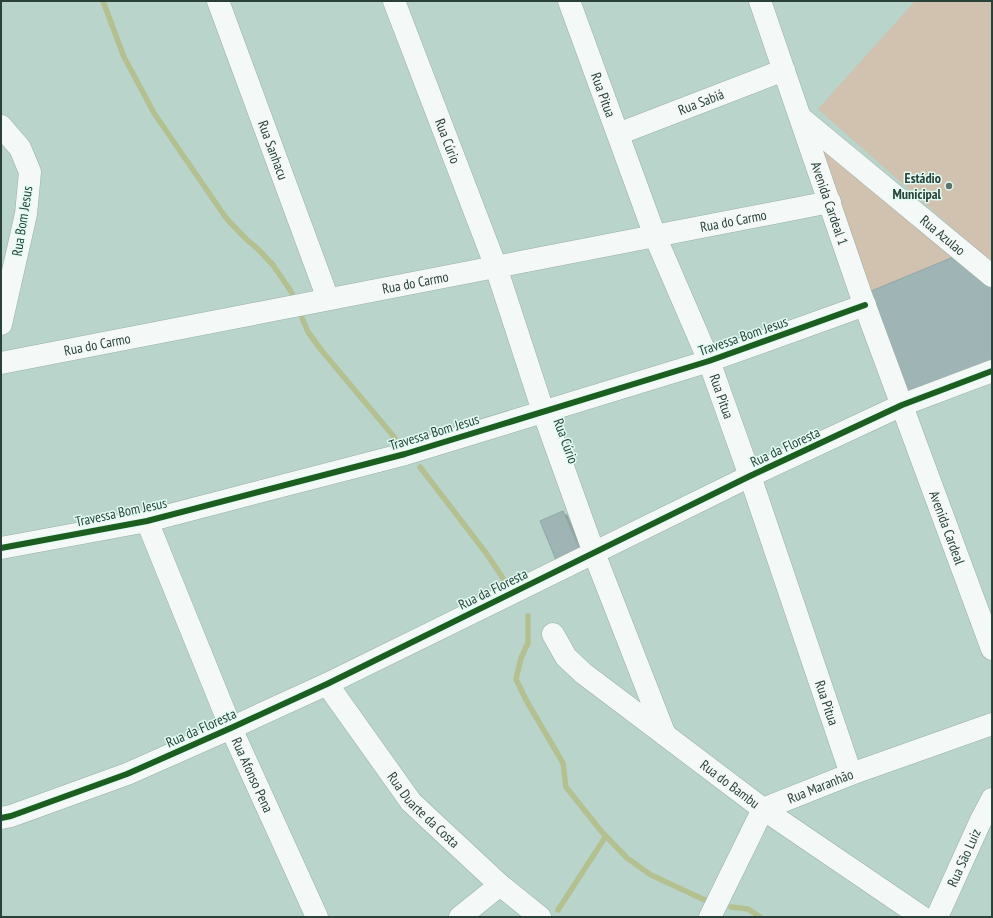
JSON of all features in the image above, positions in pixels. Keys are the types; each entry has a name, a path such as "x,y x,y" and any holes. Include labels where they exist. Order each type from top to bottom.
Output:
{"street":[{"name":"Rua Sanhacu","path":"218,1 328,300"},
{"name":"Rua Cúrio","path":"394,1 496,267 543,412 594,553 665,735"},
{"name":"Rua Pitua","path":"569,1 655,236 709,361 750,476 851,774"},
{"name":"Avenida Cardeal 1","path":"760,1 865,305 902,406"},
{"name":"Rua Sabiá","path":"618,134 784,70"},
{"name":"Rua Azulao","path":"801,118 992,276"},
{"name":"Rua Bom Jesus","path":"1,126 20,148 30,172 26,214 1,324"},
{"name":"Rua do Carmo","path":"1,363 830,202"},
{"name":"Travessa Bom Jesus","path":"1,548 147,521 405,454 709,361 865,305"},
{"name":"Rua da Floresta","path":"1,818 127,774 231,728 327,684 750,476 902,406 992,371"},
{"name":"Avenida Cardeal","path":"902,406 992,649"},
{"name":"Rua Afonso Pena","path":"147,521 231,728 317,917"},
{"name":"Rua do Bambu","path":"553,634 566,657 583,673 763,809 922,917"},
{"name":"Rua Duarte da Costa","path":"327,684 410,802 500,886 540,917"},
{"name":"Rua Maranhão","path":"763,809 851,774 992,724"},
{"name":"Rua São Luiz","path":"937,917 992,799"},
{"path":"710,917 763,809"},
{"path":"460,917 500,886"}],"shaded area":[{"name":"Estádio Municipal","path":"915,1 992,1 992,263 818,109"},
{"path":"802,120 963,253 864,294"}],"building":[{"path":"963,253 992,279 992,366 903,403 864,294"},
{"path":"563,511 580,550 556,560 540,521"}],"waterway":[{"path":"103,1 124,57 154,113 226,218 273,265 292,293"},
{"path":"302,318 308,332 322,351 395,438"},
{"path":"420,467 486,553 507,584"},
{"path":"528,616 528,643 521,658 516,679 526,700 563,763 566,787 601,831 627,858 651,875 707,901"},
{"path":"558,910 606,836"},
{"path":"731,907 748,909 760,917"}],"cycle path":[{"path":"1,548 147,521 405,454 709,361 865,305"},
{"path":"1,818 11,816 127,774 231,728 327,684 750,476 902,405 992,371"}],"place":[{"name":"Estádio Municipal","path":"949,186"}]}
